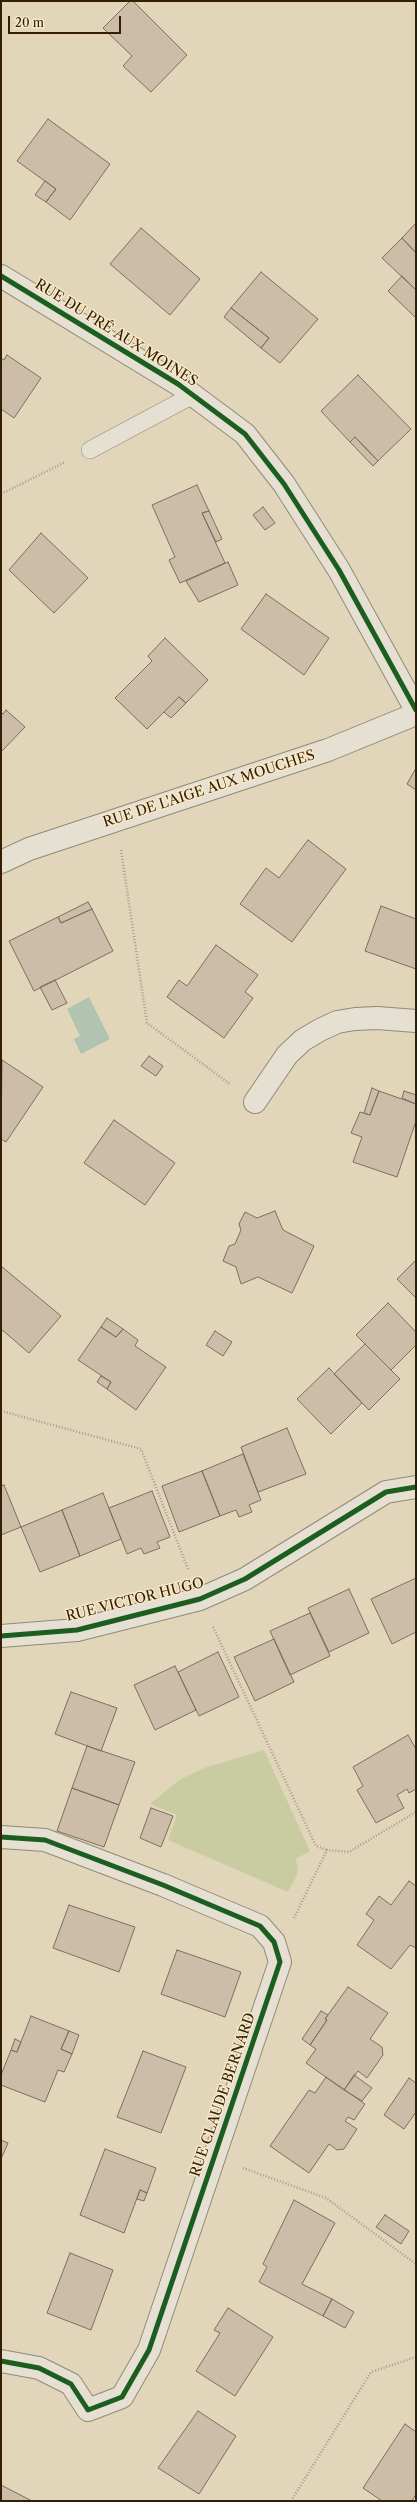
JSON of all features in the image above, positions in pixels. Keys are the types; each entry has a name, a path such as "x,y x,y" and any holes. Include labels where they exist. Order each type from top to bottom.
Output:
{"street":[{"name":"RUE DU PRÉ AUX MOINES","path":"1,276 193,395 245,434 284,484 339,570 416,710"},
{"name":"RUE DE L'AIGE AUX MOUCHES","path":"1,862 29,849 328,750 416,714"},
{"path":"255,1102 288,1055 303,1040 320,1030 337,1022 354,1019 377,1018 416,1021"},
{"name":"RUE VICTOR HUGO","path":"2,1641 77,1630 200,1598 245,1580 386,1492 416,1487"},
{"name":"RUE CLAUDE BERNARD","path":"1,1837 46,1840 155,1882 260,1926 274,1942 280,1962 149,2350 122,2397 88,2410 71,2384 39,2368 1,2361"}],"lane":[{"path":"90,450 193,395"}],"path":[{"path":"1,494 90,450"},
{"path":"117,820 148,1023 255,1102"},
{"path":"1,1411 141,1449 200,1598 316,1846 326,1850 349,1852 416,1812"},
{"path":"274,1942 289,1928 326,1850"},
{"path":"214,2158 326,2198 416,2264"},
{"path":"291,2501 371,2372 416,2357"}],"shaded area":[{"path":"89,997 110,1039 81,1054 74,1039 80,1036 67,1009"},
{"path":"264,1750 310,1851 296,1859 298,1869 296,1877 288,1892 168,1840 177,1815 150,1804 179,1780 204,1768"}],"building":[{"path":"130,1 133,1 187,55 151,92 123,66 132,56 103,28"},
{"path":"48,119 110,164 70,220 46,202 56,189 17,161"},
{"path":"45,181 56,189 46,202 35,195"},
{"path":"416,223 416,253 402,238"},
{"path":"141,228 200,279 170,315 110,264"},
{"path":"402,238 416,253 416,290 382,258"},
{"path":"261,272 318,319 280,363 261,348 269,338 231,308"},
{"path":"402,276 416,290 416,318 388,291"},
{"path":"231,308 269,338 261,348 224,317"},
{"path":"7,355 41,378 14,418 1,409 1,358 4,360"},
{"path":"358,375 411,429 378,461 355,437 350,442 321,411"},
{"path":"355,437 378,461 373,466 350,442"},
{"path":"197,485 209,511 202,513 225,563 180,583 169,560 175,557 152,505"},
{"path":"263,507 275,523 265,530 253,515"},
{"path":"209,511 222,539 216,542 202,513"},
{"path":"41,533 88,578 54,613 9,570"},
{"path":"228,562 238,585 199,602 186,581"},
{"path":"266,594 329,638 304,675 241,629"},
{"path":"165,638 208,680 186,703 179,697 147,729 115,698 152,661 148,656"},
{"path":"179,697 186,703 171,718 164,712"},
{"path":"6,710 25,727 1,752 1,712 3,714"},
{"path":"416,768 416,790 407,784"},
{"path":"308,840 346,869 292,942 240,904 266,868 279,878"},
{"path":"88,902 92,909 61,923 58,917"},
{"path":"381,906 416,919 416,969 365,951"},
{"path":"92,909 113,951 34,991 9,941 58,917 61,923"},
{"path":"216,945 258,975 245,992 253,998 224,1038 167,997 179,980 187,986"},
{"path":"55,980 67,1003 52,1010 40,987"},
{"path":"149,1056 163,1066 156,1076 141,1066"},
{"path":"2,1060 43,1087 6,1142 1,1139"},
{"path":"372,1088 379,1091 370,1115 364,1113"},
{"path":"379,1091 416,1104 416,1121 397,1177 353,1162 362,1137 351,1133 360,1112 370,1115"},
{"path":"404,1091 416,1095 416,1104 402,1098"},
{"path":"114,1120 175,1163 145,1205 84,1163"},
{"path":"275,1211 283,1230 314,1246 292,1293 258,1277 241,1284 236,1267 223,1261 229,1246 235,1244 241,1230 239,1224 245,1212 257,1218"},
{"path":"416,1260 416,1298 397,1279"},
{"path":"1,1266 61,1316 29,1353 1,1329"},
{"path":"388,1303 416,1332 416,1345 391,1370 356,1335"},
{"path":"107,1318 123,1329 116,1337 101,1327"},
{"path":"101,1327 116,1337 123,1329 138,1340 135,1346 166,1367 136,1410 107,1389 111,1382 78,1360"},
{"path":"215,1331 232,1342 223,1356 206,1345"},
{"path":"365,1344 400,1379 369,1410 334,1374"},
{"path":"329,1368 362,1403 331,1434 297,1399"},
{"path":"101,1376 111,1382 107,1389 97,1382"},
{"path":"287,1428 306,1474 258,1492 241,1447"},
{"path":"243,1454 261,1500 249,1505 252,1512 239,1517 236,1510 220,1516 202,1471"},
{"path":"202,1471 220,1516 179,1532 162,1486"},
{"path":"4,1485 21,1527 1,1535 1,1486"},
{"path":"152,1491 170,1537 157,1542 160,1548 144,1554 141,1548 127,1554 109,1508"},
{"path":"103,1493 121,1539 80,1556 62,1510"},
{"path":"62,1510 80,1556 40,1572 21,1527"},
{"path":"416,1578 416,1632 392,1644 371,1599"},
{"path":"349,1589 369,1633 329,1652 308,1608"},
{"path":"310,1613 330,1656 290,1675 270,1631"},
{"path":"274,1639 294,1682 255,1701 234,1657"},
{"path":"218,1652 239,1697 199,1716 178,1672"},
{"path":"175,1666 196,1710 155,1730 134,1685"},
{"path":"71,1692 117,1708 101,1751 55,1734"},
{"path":"408,1735 416,1749 416,1789 409,1793 407,1789 397,1795 404,1808 376,1823 357,1790 363,1786 353,1767"},
{"path":"87,1746 135,1762 119,1805 72,1788"},
{"path":"72,1788 119,1805 104,1847 57,1831"},
{"path":"151,1808 173,1816 161,1847 140,1838"},
{"path":"409,1881 416,1886 416,1948 410,1945 391,1969 357,1945 374,1920 366,1914 379,1896 391,1905"},
{"path":"69,1905 135,1927 119,1972 53,1948"},
{"path":"177,1950 241,1972 225,2017 161,1994"},
{"path":"348,1987 388,2013 370,2039 382,2047 383,2055 367,2078 358,2071 344,2090 306,2063 316,2049 310,2045 327,2020 325,2019"},
{"path":"321,2011 328,2015 325,2019 327,2020 310,2045 302,2039"},
{"path":"31,2016 69,2031 61,2049 72,2054 64,2072 58,2070 45,2102 1,2085 1,2075 11,2050 17,2052"},
{"path":"69,2031 79,2035 72,2054 61,2049"},
{"path":"15,2039 21,2042 17,2052 11,2050"},
{"path":"143,2051 186,2067 161,2133 117,2117"},
{"path":"354,2075 372,2088 362,2101 344,2090"},
{"path":"326,2077 365,2104 354,2120 348,2117 345,2121 357,2129 344,2149 337,2150 329,2144 309,2173 270,2146 309,2090 315,2093"},
{"path":"409,2078 416,2083 416,2112 404,2129 384,2115"},
{"path":"1,2140 8,2143 1,2159"},
{"path":"105,2149 156,2168 147,2193 140,2190 124,2233 80,2215"},
{"path":"140,2190 147,2193 144,2201 137,2199"},
{"path":"294,2200 335,2223 302,2284 332,2299 323,2316 259,2282 267,2267 263,2264"},
{"path":"385,2215 409,2231 401,2244 376,2227"},
{"path":"70,2253 113,2270 91,2330 47,2313"},
{"path":"332,2299 354,2312 345,2328 323,2316"},
{"path":"228,2308 273,2337 235,2396 196,2371 220,2333 214,2330"},
{"path":"198,2411 236,2436 199,2494 158,2468"},
{"path":"405,2424 416,2432 416,2494 412,2501 382,2501 363,2488"},
{"path":"1,2485 32,2501 1,2501"}],"cycle path":[{"path":"1,276 178,384 245,434 284,484 339,570 416,710"},
{"path":"1,1636 77,1630 200,1599 245,1579 386,1492 416,1487"},
{"path":"1,1837 45,1840 163,1885 260,1926 274,1942 280,1962 149,2350 122,2397 88,2410 71,2384 39,2368 1,2361"}]}
